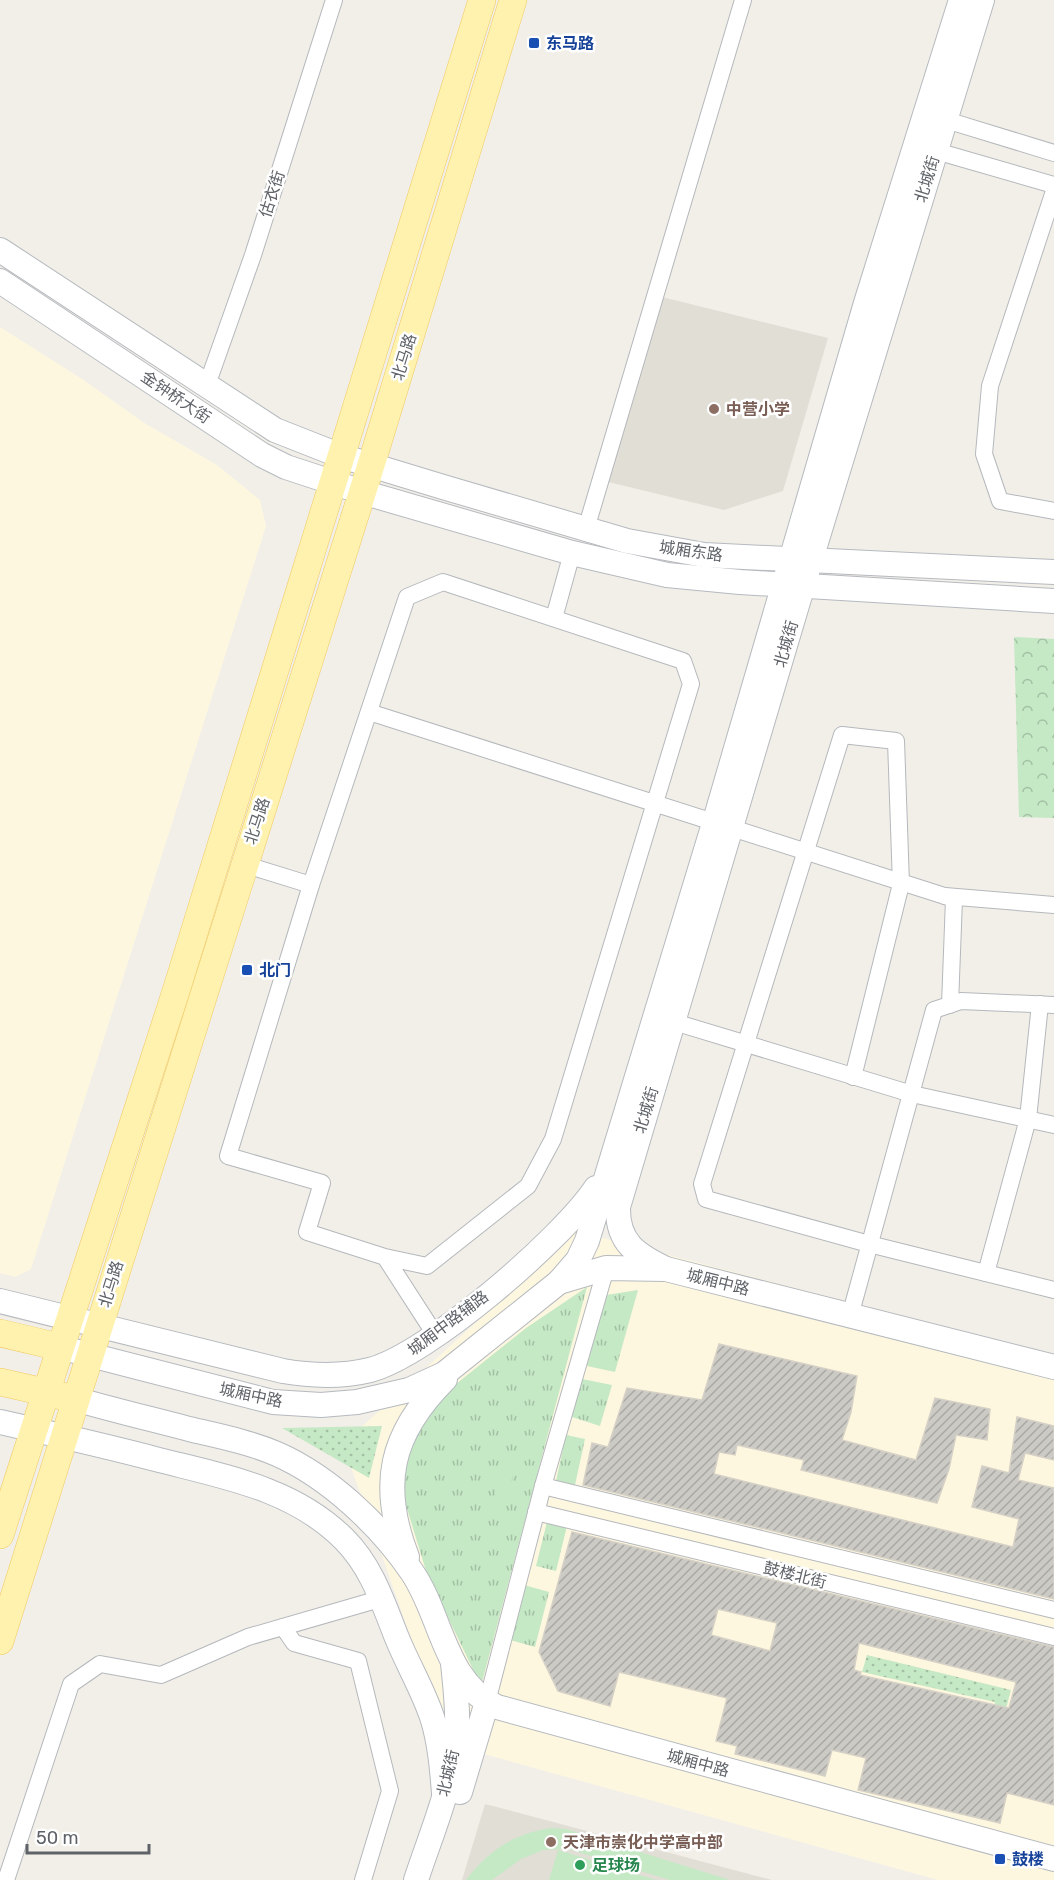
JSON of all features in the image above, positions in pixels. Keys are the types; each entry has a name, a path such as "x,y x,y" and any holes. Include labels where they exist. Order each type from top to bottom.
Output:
{"main road":[{"name":"北马路","path":"0,1535 176,991 482,0"},
{"name":"北马路","path":"0,1641 243,864 371,465 513,0"},
{"path":"242,772 270,780"},
{"path":"0,1333 59,1347"},
{"path":"0,1383 75,1399"}],"street":[{"name":"估衣街","path":"207,385 246,278 334,0"},
{"path":"586,529 743,0"},
{"name":"北城街","path":"801,560 866,303 961,0"},
{"name":"北城街","path":"559,1282 578,1260 587,1241 608,1168 723,826 801,560 936,151 982,0"},
{"path":"946,120 1054,153"},
{"path":"936,151 1054,185"},
{"path":"1054,191 990,386 984,454 1000,501 1054,511"},
{"name":"金钟桥大街","path":"0,250 275,430 341,456"},
{"name":"金钟桥大街","path":"0,281 262,455 286,467 362,492"},
{"name":"城厢东路","path":"341,456 627,541 704,555 1054,572"},
{"name":"城厢东路","path":"362,492 572,553 667,575 711,580 1054,601"},
{"path":"554,618 572,553"},
{"path":"443,582 683,661 691,684 553,1139 528,1186 427,1266 385,1257 307,1232 322,1183 228,1156 311,885 369,712 407,597 443,582"},
{"path":"369,712 655,802 804,854 954,899 1054,905"},
{"path":"853,1077 901,883 896,741 842,735 702,1184 706,1199 869,1244 1054,1290"},
{"name":"北城街","path":"666,1269 631,1250 620,1230 618,1218 627,1172 674,1022 723,826"},
{"path":"243,864 311,885"},
{"path":"950,1005 954,899"},
{"path":"850,1316 934,1010 961,1001 1047,1004 1028,1119 986,1273"},
{"path":"674,1022 912,1094 1054,1125"},
{"name":"城厢中路辅路","path":"0,1301 266,1367 320,1376 355,1373 380,1367 405,1356 436,1336 528,1261 568,1223 586,1203 608,1168"},
{"path":"385,1257 436,1336"},
{"path":"487,1702 543,1486 606,1268"},
{"name":"城厢中路","path":"59,1347 253,1398 288,1404 321,1405 357,1402 409,1390 444,1374 559,1282 606,1268 666,1269 1054,1367"},
{"name":"城厢中路","path":"472,1353 418,1409 397,1450 392,1476 392,1504 401,1541 453,1663 487,1702 531,1718 1054,1859"},
{"name":"城厢中路","path":"75,1399 253,1445 300,1466 323,1480 359,1513 414,1574"},
{"path":"0,1422 240,1480 288,1498 323,1520 346,1541 367,1568 383,1598 432,1717 439,1743 444,1793"},
{"name":"鼓楼北街","path":"543,1486 1054,1610"},
{"name":"鼓楼北街","path":"536,1512 1054,1637"},
{"path":"6,1880 71,1684 100,1664 160,1675 248,1637 383,1598"},
{"path":"284,1627 294,1643 358,1661 390,1791 363,1880"},
{"name":"北城街","path":"416,1880 444,1793 457,1729 453,1663"},
{"name":"北城街","path":"432,1880 487,1702"}],"shaded area":[{"name":"中营小学","path":"654,295 828,338 783,491 724,510 600,480"},
{"path":"0,327 82,379 146,424 217,465 260,500 266,526 31,1269 15,1277 0,1273"},
{"path":"576,1231 1054,1355 1054,1880 938,1880 448,1744 343,1444"},
{"name":"天津市崇化中学高中部","path":"485,1804 772,1880 462,1880"}],"green space":[{"path":"1014,637 1054,639 1054,818 1019,817"},
{"path":"587,1287 481,1686 427,1574 401,1489 402,1475 417,1427 451,1388 526,1328"},
{"path":"638,1290 615,1372 587,1366 606,1295"},
{"path":"582,1379 612,1385 600,1426 572,1417"},
{"path":"382,1426 369,1478 282,1428"},
{"path":"566,1435 585,1439 575,1485 556,1481"},
{"path":"503,1468 514,1471 505,1506 493,1503"},
{"path":"547,1522 567,1526 556,1571 536,1566"},
{"path":"524,1585 549,1592 535,1647 510,1640"},
{"path":"867,1655 1011,1690 1003,1720 992,1717 995,1702 862,1672"},
{"path":"551,1828 566,1829 730,1880 670,1880 568,1849 543,1850 521,1859 492,1880 466,1880 484,1860 503,1845 526,1834"},
{"name":"足球场","path":"558,1850 656,1880 549,1880"}],"building":[{"path":"719,1344 857,1376 851,1412 842,1440 916,1460 935,1398 990,1409 987,1440 956,1435 949,1469 937,1503 801,1470 804,1460 737,1445 735,1455 719,1452 714,1474 1013,1547 1019,1519 972,1507 982,1466 1009,1473 1017,1417 1054,1426 1054,1460 1025,1453 1018,1480 1054,1488 1054,1599 583,1485 592,1443 608,1447 627,1388 702,1400"},
{"path":"572,1532 1054,1647 1054,1805 1007,1793 1000,1823 858,1790 866,1758 832,1750 825,1776 735,1754 737,1746 716,1741 727,1698 619,1672 610,1706 558,1691 539,1652","holes":["718,1609 777,1623 770,1651 711,1635","859,1643 1016,1682 1009,1708 860,1675 861,1672 854,1670"]}],"place":[{"name":"东马路","path":"534,43"},
{"name":"中营小学","path":"714,409"},
{"name":"北门","path":"247,970"},
{"name":"天津市崇化中学高中部","path":"551,1842"},
{"name":"鼓楼","path":"1000,1859"},
{"name":"足球场","path":"580,1865"}]}
